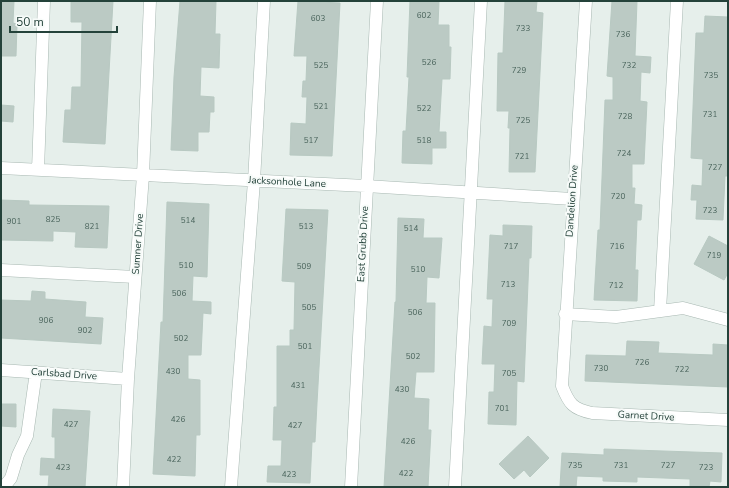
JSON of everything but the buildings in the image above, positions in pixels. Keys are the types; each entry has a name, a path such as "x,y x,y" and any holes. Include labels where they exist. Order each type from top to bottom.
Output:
{"street":[{"path":"38,170 44,1"},
{"name":"Sumner Drive","path":"122,487 128,379 143,175 150,1"},
{"path":"231,487 254,180 264,1"},
{"name":"East Grubb Drive","path":"352,487 366,186 377,1"},
{"path":"455,487 472,193 481,1"},
{"name":"Dandelion Drive","path":"567,401 561,379 586,1"},
{"path":"660,311 677,1"},
{"name":"Jacksonhole Lane","path":"1,168 366,186 572,199"},
{"path":"1,270 135,277"},
{"path":"565,314 616,317 683,308 728,320"},
{"name":"Carlsbad Drive","path":"1,370 128,379"},
{"path":"4,487 11,478 18,455 27,436 36,372"},
{"name":"Garnet Drive","path":"567,401 578,409 592,413 728,420"}]}
